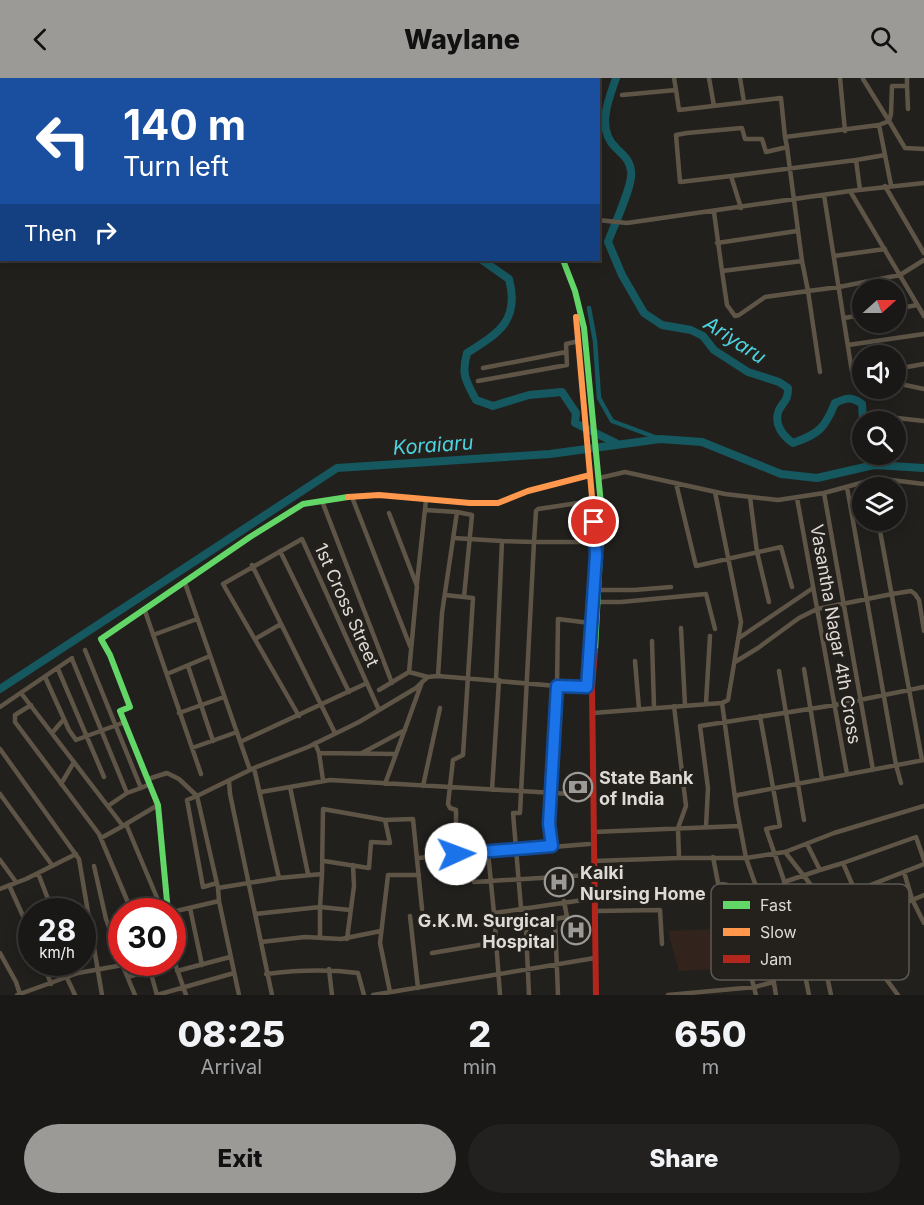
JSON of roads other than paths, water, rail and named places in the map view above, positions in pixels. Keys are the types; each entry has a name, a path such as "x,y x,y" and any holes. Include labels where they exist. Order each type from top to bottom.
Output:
{"main road":[{"path":"558,261 577,321 579,366 596,542 589,687 591,713 589,875 594,958"},
{"path":"563,261 575,291 584,328 602,532 598,590 590,623 588,795 594,861 594,995"},
{"path":"168,898 158,805 120,711 129,707 110,655 101,639 250,537 303,504 380,495 470,504 498,503 528,491 589,473"}],"street":[{"path":"674,78 679,110 781,98 797,231 820,372"},
{"path":"710,78 714,106"},
{"path":"740,78 744,102"},
{"path":"840,78 845,131"},
{"path":"889,121 892,78"},
{"path":"907,78 908,109"},
{"path":"863,79 904,148 924,149"},
{"path":"892,86 907,86"},
{"path":"622,95 676,90"},
{"path":"785,137 845,131 889,121"},
{"path":"879,125 888,186 924,253"},
{"path":"787,147 766,152 762,139 745,139 742,128 676,135 680,182 885,155"},
{"path":"856,160 860,190"},
{"path":"731,176 741,208"},
{"path":"600,220 627,223 888,186 922,183 924,190"},
{"path":"850,191 924,316"},
{"path":"824,195 852,372"},
{"path":"714,212 727,304 735,316 765,297 839,287 900,275 924,260"},
{"path":"717,243 797,231"},
{"path":"834,256 885,249"},
{"path":"722,271 802,261"},
{"path":"906,307 917,305"},
{"path":"844,318 852,317"},
{"path":"848,345 924,334"},
{"path":"478,381 567,365 566,344 579,341"},
{"path":"483,368 566,352"},
{"path":"906,367 924,364"},
{"path":"906,385 924,389"},
{"path":"906,420 924,422"},
{"path":"598,475 625,472 715,492 778,500 824,493 852,485"},
{"path":"906,482 924,484"},
{"path":"676,483 696,566 781,547 792,587"},
{"path":"847,486 901,783"},
{"path":"591,713 722,703 728,700 741,622 715,492"},
{"path":"824,493 873,770"},
{"path":"352,497 411,648"},
{"path":"750,497 757,552 769,602"},
{"name":"Vasantha Nagar 4th Cross","path":"797,498 847,774"},
{"path":"409,672 426,500"},
{"path":"322,501 392,683"},
{"path":"529,995 513,813 520,813 536,511 592,501"},
{"path":"425,510 472,515 464,597"},
{"path":"438,676 445,595 457,512"},
{"path":"388,513 417,585"},
{"path":"736,797 923,760 908,691 880,531"},
{"name":"1st Cross Street","path":"280,550 302,538 379,710"},
{"path":"453,538 596,542"},
{"path":"492,790 502,541"},
{"path":"299,716 223,584 280,550 349,692"},
{"path":"252,566 335,733"},
{"path":"185,583 224,698 261,792 279,878"},
{"path":"598,590 671,587"},
{"path":"739,638 813,588"},
{"path":"735,662 799,618 817,609 892,594 911,591 919,600 924,631"},
{"path":"594,602 621,602 706,594 715,628"},
{"path":"445,595 473,598 466,678 463,754 453,760 450,788 449,807 455,809 456,812 456,854"},
{"path":"145,611 201,774"},
{"path":"153,634 197,619"},
{"path":"552,846 549,824 557,686 558,619 590,623"},
{"path":"255,639 281,624"},
{"path":"681,628 685,705"},
{"path":"706,703 710,636"},
{"path":"652,641 654,707"},
{"path":"85,650 141,788"},
{"path":"166,674 210,656"},
{"path":"0,707 73,658 127,793"},
{"path":"635,661 639,709"},
{"path":"188,666 213,741"},
{"path":"58,669 104,777"},
{"path":"804,669 822,779"},
{"path":"779,671 804,820"},
{"path":"379,690 409,672 428,677 589,687"},
{"path":"45,677 76,740 124,722"},
{"path":"322,874 203,887 188,800 335,733 416,688 428,677"},
{"path":"386,784 422,682"},
{"path":"240,742 367,683"},
{"path":"706,827 708,788 700,726 834,705 924,687"},
{"path":"21,693 124,825 157,898"},
{"path":"179,713 224,698"},
{"path":"722,703 739,826 746,858 755,884"},
{"path":"31,705 15,715 14,719 101,838 126,898"},
{"path":"674,706 686,806 678,828 679,858"},
{"path":"423,786 440,708"},
{"path":"760,716 780,826 766,829 784,882 916,837 924,862 873,884"},
{"path":"52,734 64,719"},
{"path":"361,753 405,730"},
{"path":"192,748 237,732"},
{"path":"315,743 323,780"},
{"path":"0,749 76,854 80,864 102,995"},
{"path":"319,753 396,754"},
{"path":"61,784 74,762"},
{"path":"108,806 167,772 197,795 218,886 219,901 239,995"},
{"path":"261,792 323,780 588,795"},
{"path":"229,781 272,995"},
{"path":"290,787 308,874"},
{"path":"0,794 52,865"},
{"path":"101,838 158,805"},
{"path":"594,861 746,858 773,855 834,833 924,806"},
{"path":"320,938 324,861 323,809 385,820 412,819 422,909"},
{"path":"324,861 369,868 371,843 390,843 385,820"},
{"path":"591,832 739,826"},
{"path":"418,858 589,844"},
{"path":"807,844 820,870"},
{"path":"785,852 809,884"},
{"path":"488,853 500,995"},
{"path":"0,889 76,854"},
{"path":"713,857 718,883 722,884"},
{"path":"0,860 16,882"},
{"path":"843,863 852,884"},
{"path":"347,939 354,886 353,865"},
{"path":"94,866 108,923"},
{"path":"904,872 908,884"},
{"path":"38,873 48,898"},
{"path":"390,994 380,943 388,875 419,875"},
{"path":"474,882 589,875"},
{"path":"9,885 18,905"},
{"path":"909,889 924,923"},
{"path":"909,900 924,895"},
{"path":"494,913 590,899"},
{"path":"186,909 219,901"},
{"path":"558,995 555,919 567,917 564,901"},
{"path":"255,915 320,907 350,910"},
{"path":"190,908 201,965"},
{"path":"595,910 660,910 662,944"},
{"path":"410,916 420,988 424,995"},
{"path":"261,942 305,937 347,939 381,931"},
{"path":"432,953 497,942"},
{"path":"0,953 16,982 19,994 71,976"},
{"path":"186,969 230,957"},
{"path":"373,995 390,994 594,958"},
{"path":"97,969 108,966"},
{"path":"266,974 307,969 358,973 364,995"},
{"path":"329,969 332,995"},
{"path":"152,976 157,995 234,973"},
{"path":"48,976 51,984"},
{"path":"131,976 128,977 135,995"},
{"path":"179,976 186,995"},
{"path":"67,978 75,995"},
{"path":"753,980 756,995"},
{"path":"806,980 809,995"},
{"path":"828,980 831,995"},
{"path":"887,980 898,995"},
{"path":"668,995 755,987 773,982 776,995"},
{"path":"44,987 48,995"}],"waterway":[{"name":"Ariyaru","path":"616,78 607,105 606,132 616,148 626,158 631,177 608,242 622,275 644,313 662,325 691,330 703,336 714,350 748,372 779,382 788,388 777,420 783,433 793,443 820,429 828,419 835,403 852,399 862,404 862,411"},
{"path":"483,261 509,279 512,305 509,315 497,332 467,353 464,367 466,378 476,400 493,406 529,395 562,392 576,413 575,423 616,443"},
{"path":"589,308 595,341 599,398 612,421 660,439"},
{"name":"Koraiaru","path":"0,689 337,468 550,454 660,439 702,442 781,474 817,478 874,465 924,468"}],"place":[{"name":"State Bank of India","path":"578,787"},
{"name":"Kalki Nursing Home","path":"559,882"},
{"name":"G.K.M. Surgical Hospital","path":"576,930"}]}
